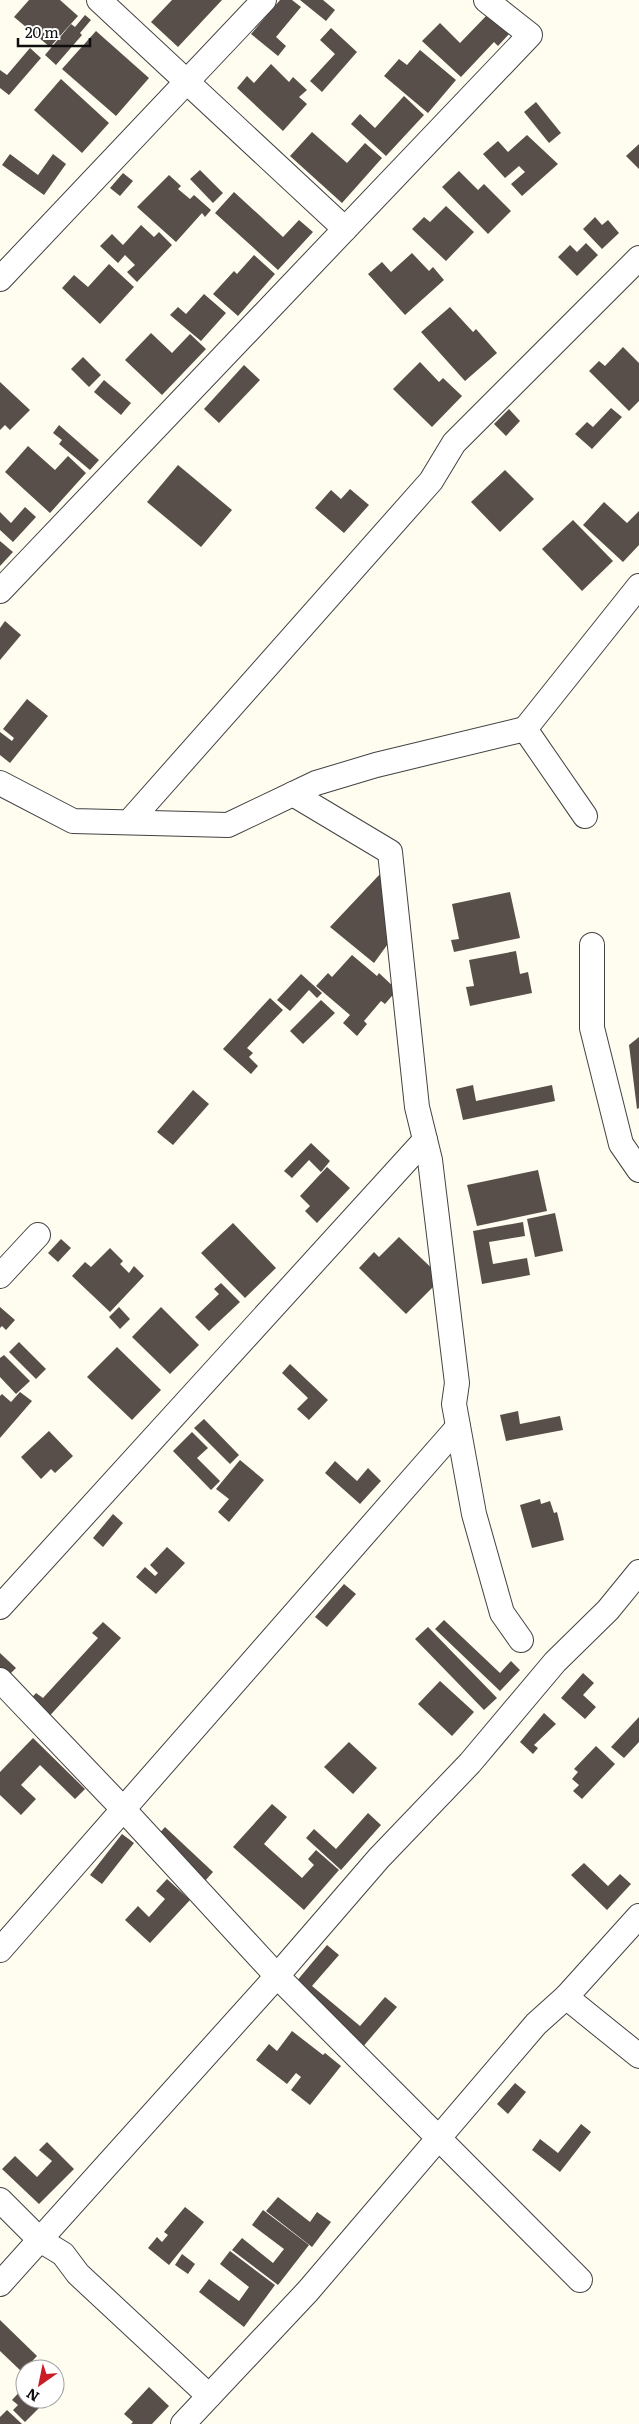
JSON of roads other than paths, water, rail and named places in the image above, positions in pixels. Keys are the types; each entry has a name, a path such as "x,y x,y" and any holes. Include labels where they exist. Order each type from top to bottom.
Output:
{"street":[{"path":"99,0 345,229"},
{"path":"0,279 264,0"},
{"path":"0,591 530,35 486,0"},
{"path":"129,822 431,481 454,443 639,258"},
{"path":"0,783 73,820 228,825 316,783 376,765 525,729 639,586"},
{"path":"525,729 585,816"},
{"path":"293,794 390,852 417,1107 430,1160 457,1383 454,1404 474,1514 502,1612 522,1640"},
{"path":"592,945 592,1028 621,1144 639,1170"},
{"path":"0,1607 425,1140"},
{"path":"0,1276 38,1235"},
{"path":"0,1950 458,1427"},
{"path":"0,2284 277,1976 379,1858 470,1763 555,1662 608,1610 639,1572"},
{"path":"0,1680 124,1810 277,1976 439,2136 580,2280"},
{"path":"183,2424 308,2291 536,2024 566,1997 639,1916"},
{"path":"566,1997 639,2056"},
{"path":"0,2200 40,2240 63,2254 78,2274 209,2396"}]}
